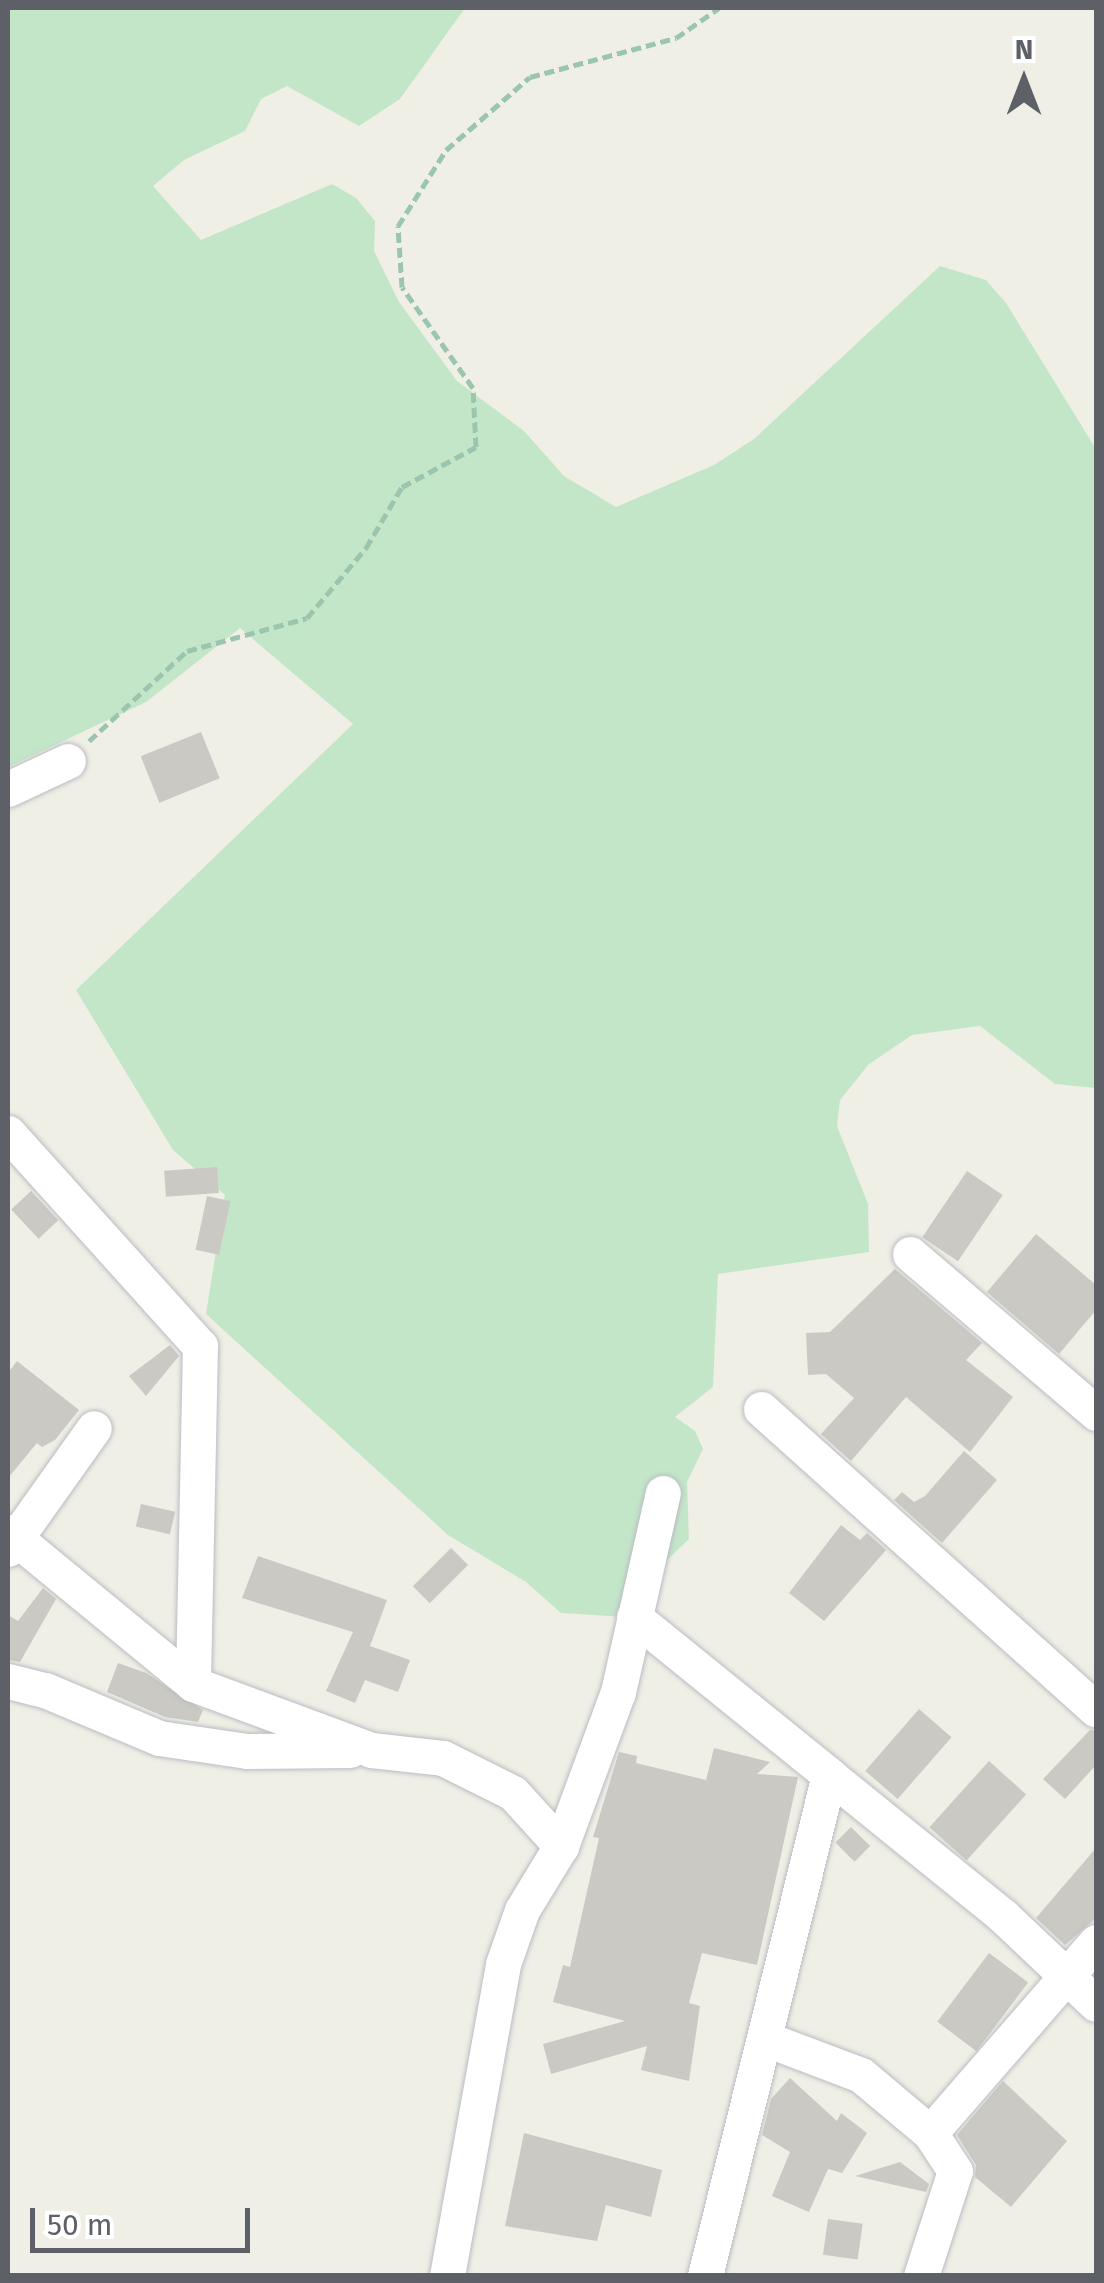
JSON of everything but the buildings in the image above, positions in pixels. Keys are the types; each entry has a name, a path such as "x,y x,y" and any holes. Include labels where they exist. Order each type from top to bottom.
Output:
{"street":[{"path":"8,789 68,761"},
{"path":"8,1133 200,1346 192,1684"},
{"path":"910,1254 1096,1413"},
{"path":"761,1408 1096,1710"},
{"path":"94,1428 10,1540 192,1684 372,1750"},
{"path":"448,2276 503,1964 522,1910 561,1846 618,1692 664,1493"},
{"path":"634,1618 830,1775 1096,2004"},
{"path":"8,1681 45,1690 159,1738 248,1751 372,1750 442,1758 513,1793 561,1846"},
{"path":"705,2276 830,1775"},
{"path":"930,2134 1096,1942"},
{"path":"766,2039 861,2075 930,2134 955,2171 921,2276"}],"path":[{"path":"68,761 187,651 307,618 366,548 402,487 476,447 473,388 402,288 398,226 446,150 530,77 676,38 719,8"}],"green space":[{"path":"8,8 465,8 400,99 359,126 287,86 261,99 245,131 184,160 153,186 201,240 332,184 356,198 375,221 374,251 399,302 457,381 524,431 564,476 616,507 714,465 754,439 940,266 986,280 1006,303 1096,449 1096,1088 1055,1084 980,1026 912,1035 869,1064 840,1100 837,1126 868,1204 869,1252 718,1274 713,1387 675,1417 695,1431 703,1449 687,1482 689,1539 638,1588 626,1617 561,1613 526,1582 448,1535 206,1314 225,1195 173,1150 76,990 353,724 240,628 146,702 8,767"}]}
